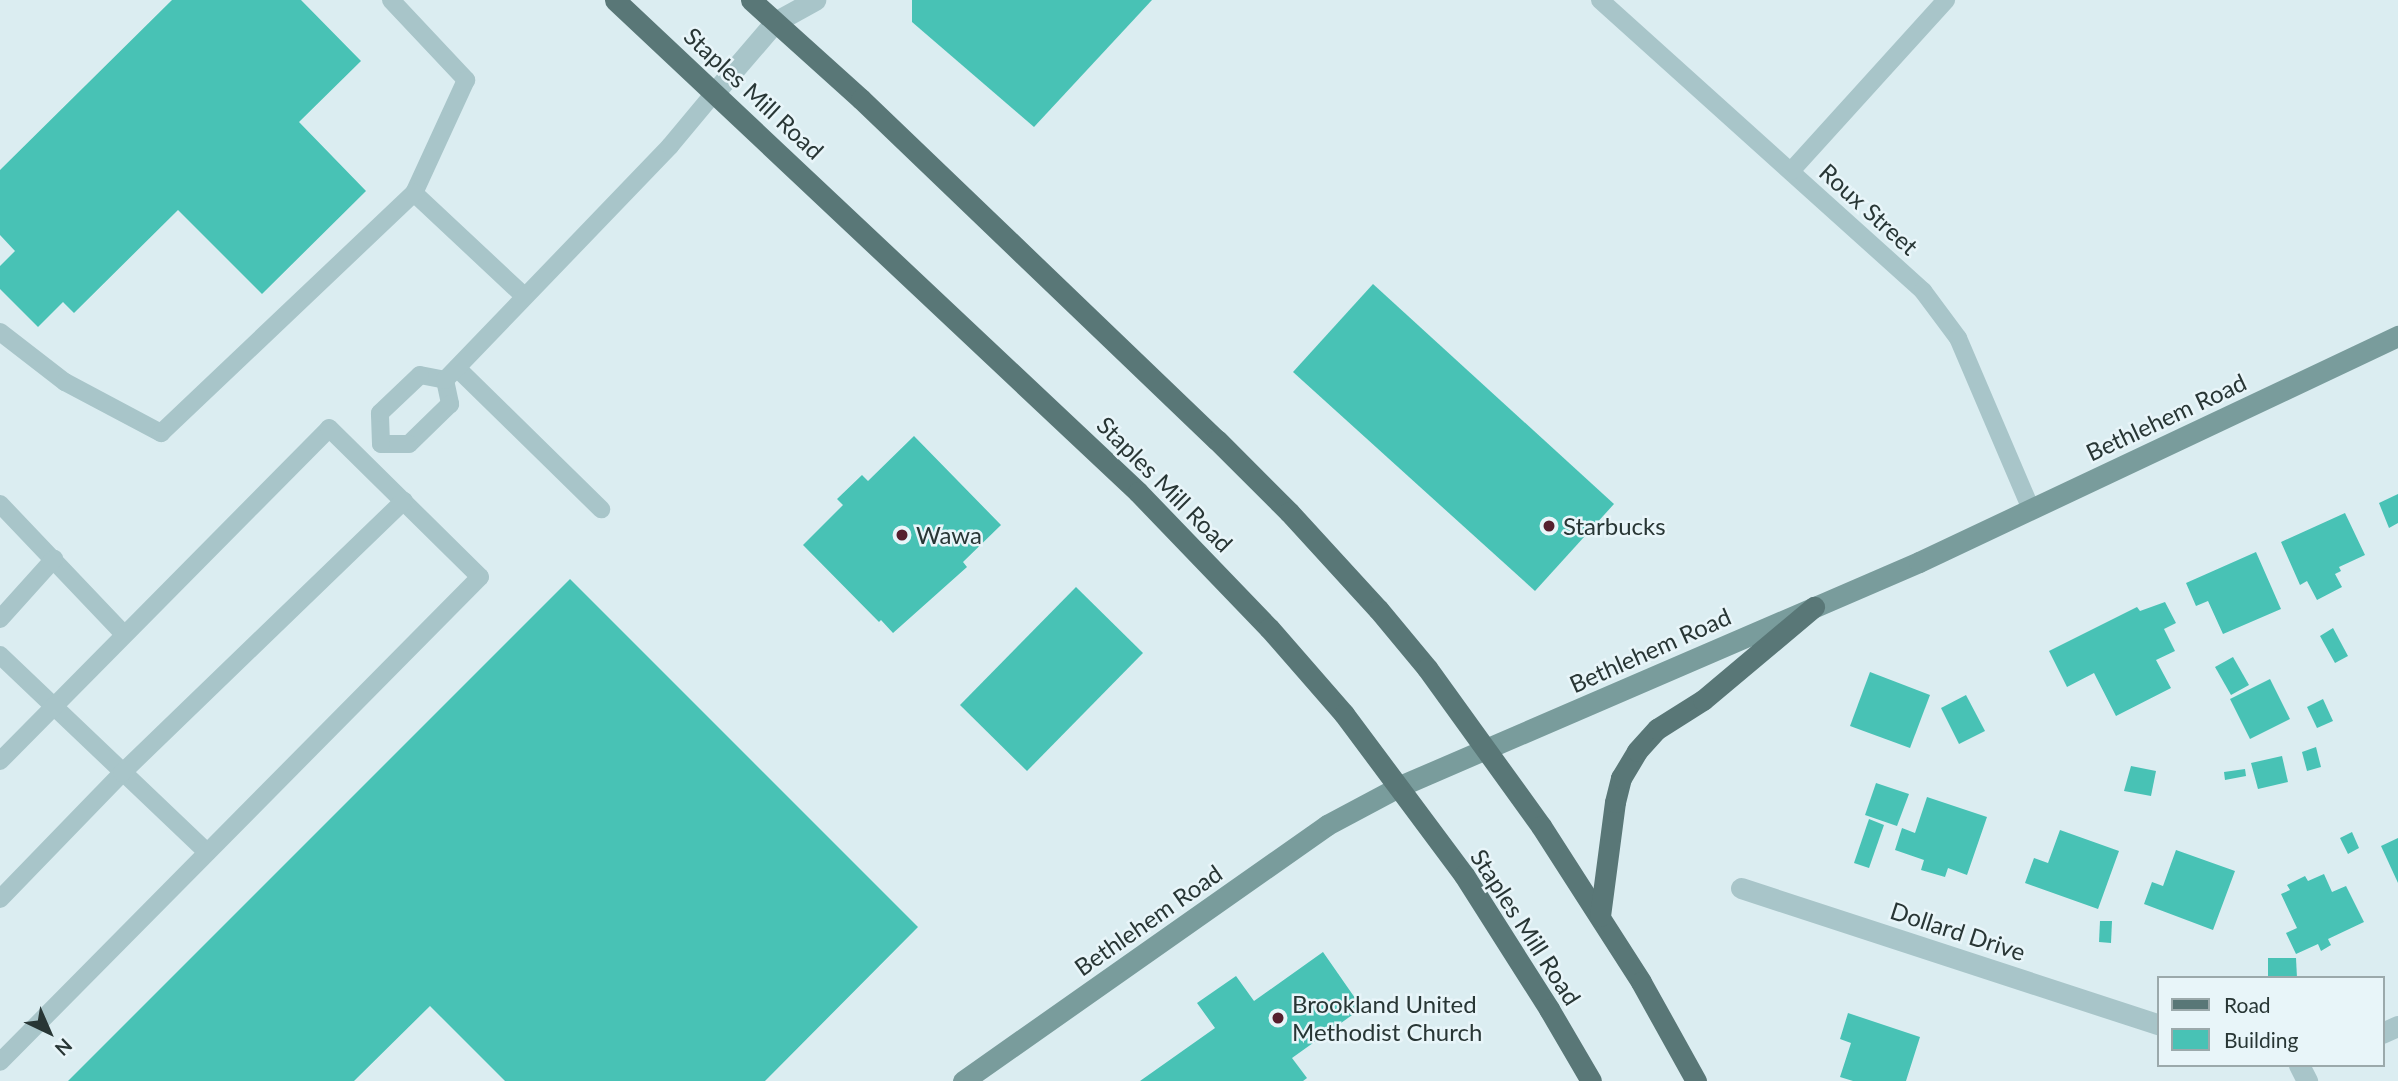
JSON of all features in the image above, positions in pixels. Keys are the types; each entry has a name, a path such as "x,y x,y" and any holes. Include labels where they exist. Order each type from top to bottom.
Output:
{"main road":[{"name":"Staples Mill Road","path":"615,0 1199,553 1335,705 1400,786 1471,887 1549,1009 1591,1081"},
{"path":"751,0 861,99 1289,512 1378,609 1487,747 1600,916 1696,1081"},
{"path":"1600,916 1615,802 1621,778 1637,751 1657,729 1703,700 1814,607"}],"street":[{"path":"775,22 783,0"},
{"path":"715,92 775,22 815,0"},
{"name":"Bethlehem Road","path":"963,1081 1327,825 1400,786 1814,607 2031,509 2398,337"},
{"name":"Dollard Drive","path":"1741,888 2156,1023"}],"lane":[{"path":"0,332 65,382 161,433 414,193 466,80 391,0"},
{"name":"Roux Street","path":"1600,0 1923,291 1958,338 1975,372 2031,509"},
{"path":"1791,171 1946,0"},
{"path":"381,444 409,444 450,404 451,374 670,146 715,92"},
{"path":"414,193 524,296"},
{"path":"364,462 381,444 380,413 420,375 451,374 601,509"},
{"path":"0,761 329,428 480,577 0,1062"},
{"path":"0,899 122,773 404,501"},
{"path":"0,505 124,634"},
{"path":"0,619 54,559"},
{"path":"0,656 207,852"}],"building":[{"path":"172,0 301,0 361,61 299,122 366,191 262,294 178,210 74,313 63,302 38,327 0,289 0,266 15,251 0,235 0,170"},
{"path":"912,0 1152,0 1034,127 912,22"},
{"path":"1373,284 1614,504 1535,591 1293,372"},
{"name":"Wawa","path":"914,436 1001,525 963,562 967,567 893,633 803,545 843,505 837,499 862,475 868,481"},
{"path":"2398,494 2398,523 2389,528 2379,503"},
{"path":"2345,513 2365,555 2339,567 2341,571 2335,574 2342,587 2317,600 2307,581 2300,585 2281,542"},
{"path":"2256,552 2281,609 2223,634 2208,601 2196,606 2186,583"},
{"path":"570,579 918,927 765,1081 505,1081 430,1006 354,1081 68,1081"},
{"path":"1076,587 1143,653 1027,771 960,705"},
{"path":"2165,602 2176,623 2164,629 2175,651 2156,660 2171,688 2116,716 2094,673 2067,687 2049,651 2137,607 2140,611"},
{"path":"2333,628 2348,656 2335,663 2320,636"},
{"path":"2233,657 2249,685 2231,695 2215,667"},
{"path":"1870,672 1930,695 1910,748 1850,726"},
{"path":"2270,679 2290,719 2250,739 2230,699"},
{"path":"1966,695 1985,731 1959,744 1941,708"},
{"path":"2323,699 2333,721 2317,728 2307,707"},
{"path":"2316,747 2321,767 2307,771 2302,752"},
{"path":"2282,756 2288,782 2258,789 2251,763"},
{"path":"2131,766 2156,771 2151,796 2124,791"},
{"path":"2245,769 2246,776 2225,780 2224,772"},
{"path":"1876,783 1909,794 1897,826 1865,815"},
{"path":"1927,797 1987,817 1967,875 1948,868 1945,877 1921,870 1924,860 1895,850 1902,828 1915,833"},
{"path":"1869,819 1884,825 1869,868 1854,863"},
{"path":"2060,830 2119,851 2098,909 2025,883 2034,858 2048,863"},
{"path":"2352,832 2359,848 2348,854 2340,838"},
{"path":"2398,838 2398,883 2381,846"},
{"path":"2176,850 2235,871 2213,930 2144,904 2152,882 2163,886"},
{"path":"2324,874 2332,892 2346,886 2364,922 2328,939 2331,945 2321,951 2318,944 2296,954 2286,933 2297,928 2281,894 2290,890 2287,885 2305,876 2308,881"},
{"path":"2100,921 2112,921 2111,943 2099,942"},
{"name":"Brookland United Methodist Church","path":"1323,952 1362,1008 1292,1058 1307,1078 1303,1081 1140,1081 1215,1028 1197,1003 1236,976 1254,1001"},
{"path":"2268,958 2296,958 2297,976 2268,976"},
{"path":"1848,1013 1920,1037 1906,1081 1853,1081 1840,1077 1851,1043 1840,1039"}],"place":[{"name":"Starbucks","path":"1549,526"},
{"name":"Wawa","path":"902,535"},
{"name":"Brookland United Methodist Church","path":"1278,1018"}]}
